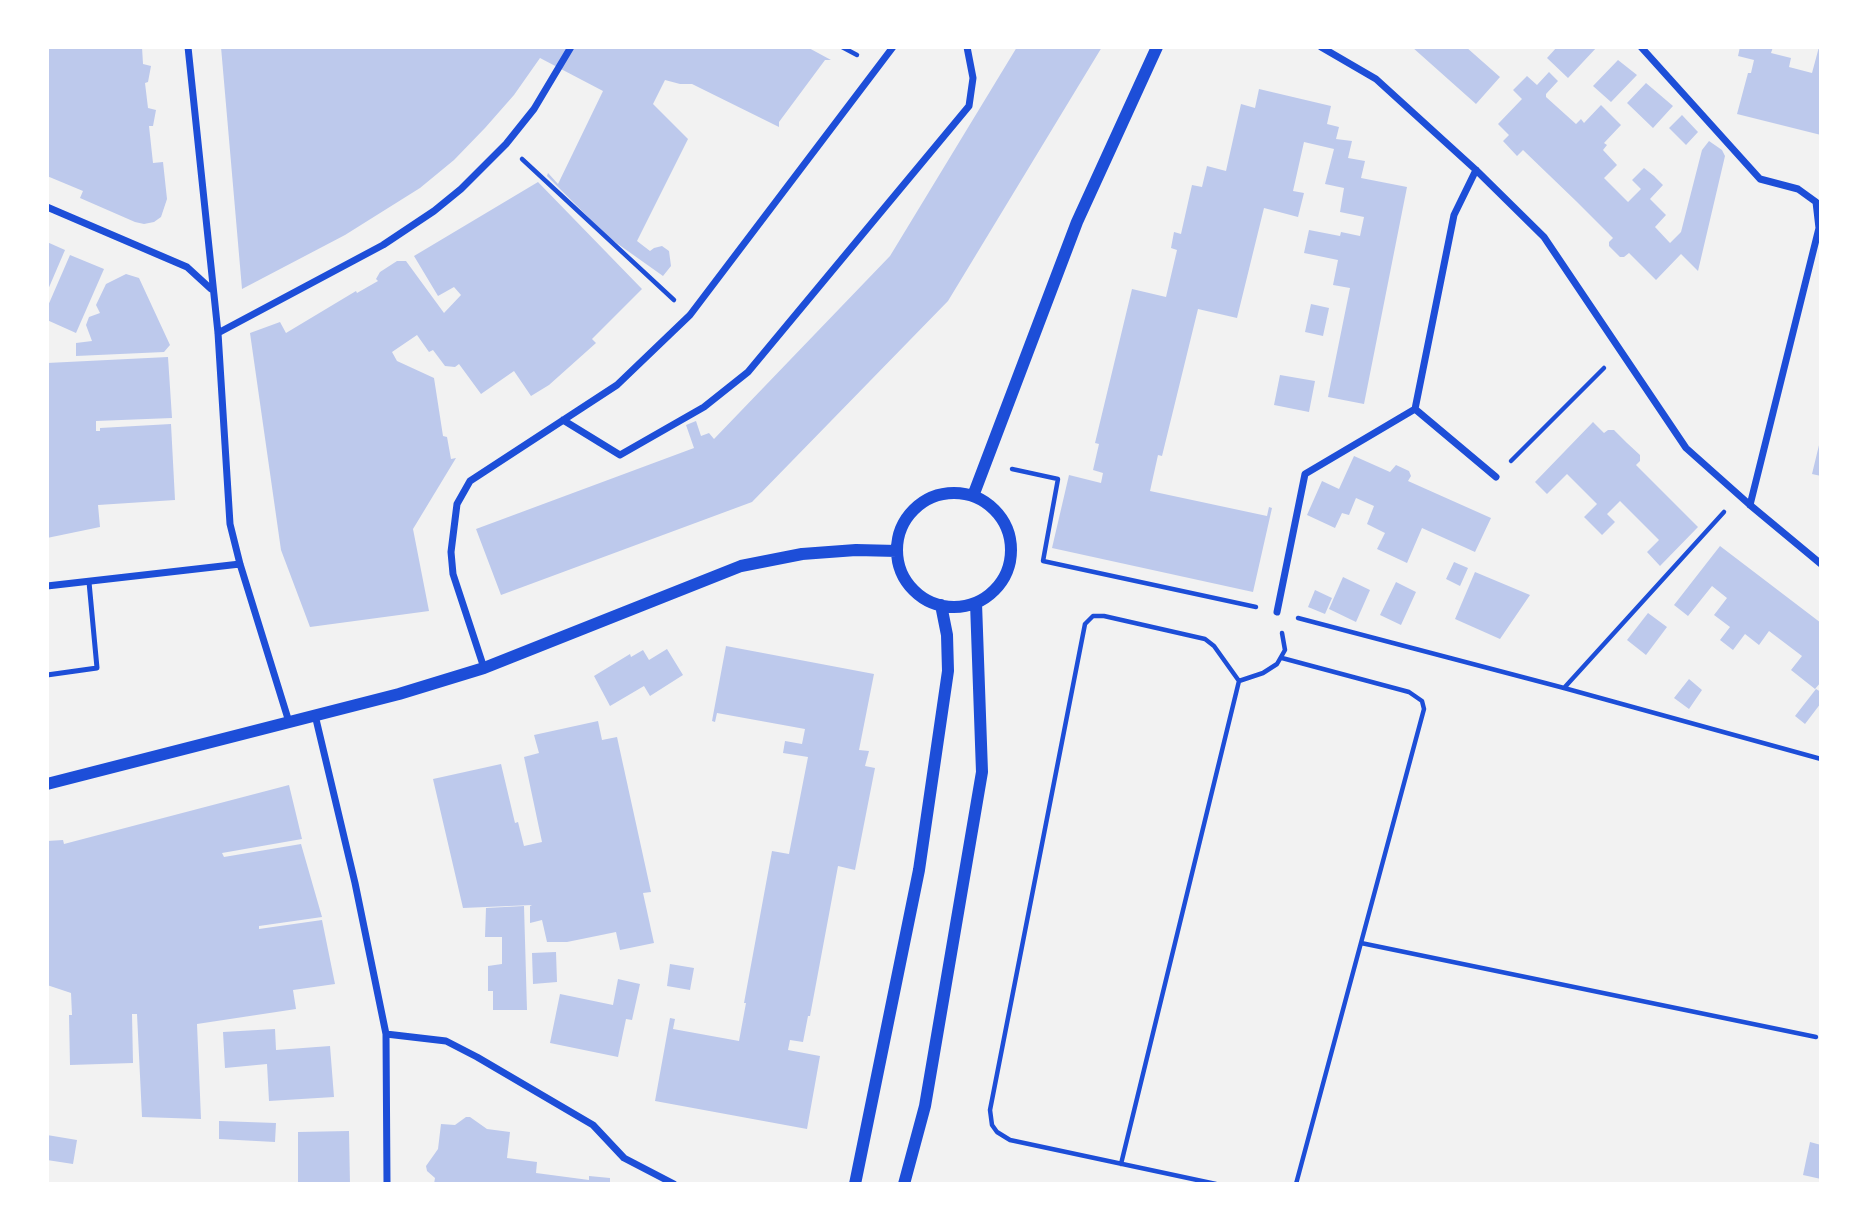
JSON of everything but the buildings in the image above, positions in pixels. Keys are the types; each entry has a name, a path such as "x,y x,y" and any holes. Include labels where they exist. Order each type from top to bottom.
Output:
{"street":[{"path":"188,47 218,334 230,524 289,722"},
{"path":"218,334 383,245 434,211 461,189 506,144 534,109 571,47"},
{"path":"484,668 453,574 451,552 457,503 470,481 631,374 690,315 893,47"},
{"path":"563,420 620,456 704,407 748,372 969,106 973,78 967,47"},
{"path":"973,496 1077,222 1157,47"},
{"path":"1321,47 1376,79 1476,170 1544,237 1686,448 1821,564"},
{"path":"1641,47 1760,179 1798,189 1816,202 1819,228 1750,505"},
{"path":"1277,612 1305,474 1415,409 1454,215 1476,170"},
{"path":"47,207 187,267 212,289"},
{"path":"1415,409 1496,477"},
{"path":"960,492 973,496 993,507 1007,526 1012,548 1008,571 996,590 976,603 959,607 941,605 915,592 899,566 897,551 903,524 921,503 933,496 960,492"},
{"path":"47,784 399,694 484,668 741,566 802,554 856,550 897,551"},
{"path":"47,586 240,564"},
{"path":"904,1184 925,1107 982,772 976,603"},
{"path":"855,1184 919,870 948,671 947,635 941,605"},
{"path":"315,715 355,883 386,1034 387,1184"},
{"path":"386,1034 446,1041 456,1046 593,1125 624,1158 674,1184"}],"lane":[{"path":"47,675 97,668 89,582"}],"path":[{"path":"506,144 690,315"},
{"path":"1496,477 1620,352"},
{"path":"987,461 1024,473 1058,479 1043,561 1277,612 1821,759"},
{"path":"1564,688 1740,495"},
{"path":"1239,681 1263,673 1282,658 1284,644 1277,612"},
{"path":"1121,1164 1239,681 1214,646 1197,636 1104,616 1093,617 1083,629 989,1118 997,1132 1010,1140 1121,1164 1216,1184"},
{"path":"1282,658 1409,692 1422,701 1424,709 1296,1184"},
{"path":"1361,943 1816,1037"}]}
